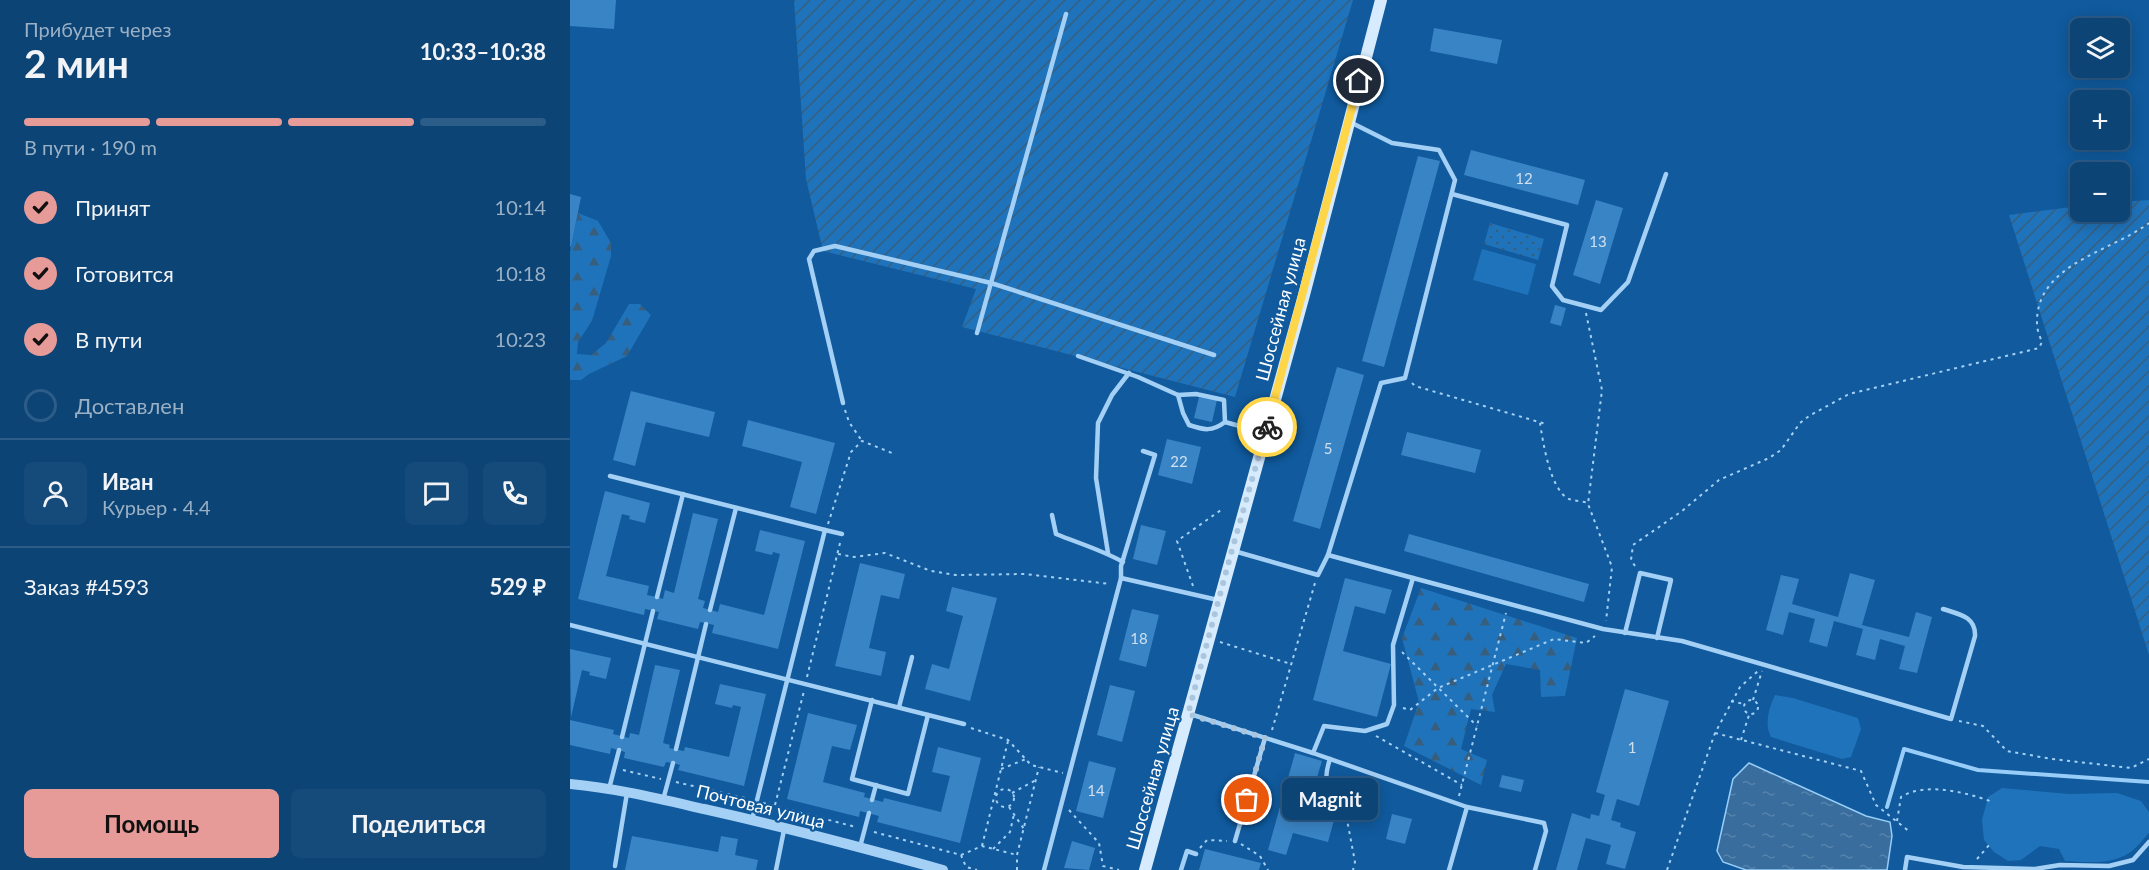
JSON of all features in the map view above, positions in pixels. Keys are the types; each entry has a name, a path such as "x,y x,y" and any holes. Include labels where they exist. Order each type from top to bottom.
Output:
{"main road":[{"name":"Шоссейная улица","path":"1145,870 1381,0"}],"street":[{"name":"Почтовая улица","path":"570,784 627,792 784,827 943,870"}],"lane":[{"path":"976,333 1066,14"},
{"path":"1232,550 1318,575 1328,555 1380,383 1405,378 1455,180 1439,150 1392,143 1348,121"},
{"path":"1452,194 1567,225 1552,286 1563,300 1601,310 1628,282 1666,174"},
{"path":"843,403 809,259 814,251 835,246 991,283 1214,355"},
{"path":"1078,356 1129,373 1178,395 1196,394 1224,400 1225,422"},
{"path":"1108,553 1095,478 1098,423 1112,395 1129,373"},
{"path":"1178,395 1189,425 1205,430 1215,429 1225,422"},
{"path":"1225,422 1265,433"},
{"path":"1044,870 1121,578 1123,562 1155,455 1143,451"},
{"path":"610,476 842,534"},
{"path":"657,597 683,494"},
{"path":"710,610 736,508"},
{"path":"1052,515 1056,534 1108,553 1123,562"},
{"path":"752,820 825,530"},
{"path":"1328,555 1604,629 1682,641 1951,718 1975,636 1975,627 1971,620 1943,609"},
{"path":"1625,633 1640,573 1671,580 1657,638"},
{"path":"1121,578 1218,600"},
{"path":"1313,753 1324,726 1365,731 1387,724 1394,705 1393,645 1413,578"},
{"path":"622,736 653,611"},
{"path":"676,749 706,624"},
{"path":"570,625 964,724"},
{"path":"899,707 912,657"},
{"path":"872,700 852,779 908,794 928,715"},
{"path":"1188,714 1313,753 1457,805 1544,823 1546,831 1535,870"},
{"path":"1235,841 1267,739"},
{"path":"609,789 619,750"},
{"path":"1330,759 1325,773 1326,785 1343,801 1361,806"},
{"path":"663,800 673,763"},
{"path":"872,800 876,785"},
{"path":"615,866 627,792"},
{"path":"1449,870 1467,807"},
{"path":"860,848 869,813"},
{"path":"776,870 784,827"},
{"path":"1905,870 1907,857 1970,867 2035,869 2060,865 2109,866 2133,860 2149,842"},
{"path":"1181,870 1187,851 1196,854"}],"path":[{"path":"1640,573 1631,560 1633,545 1682,511 1719,480 1770,458 1782,450 1800,423 1826,406 1849,394 2039,348 2042,342 2037,324 2041,298 2052,281 2070,266 2149,223"},
{"path":"1394,705 1410,710 1438,687 1554,639 1586,643 1604,629 1612,567 1588,502 1602,390 1584,306"},
{"path":"1405,378 1415,386 1546,424"},
{"path":"843,403 849,422 862,441 892,453"},
{"path":"1540,423 1548,468 1562,493 1569,499 1588,502"},
{"path":"825,530 851,452 862,441"},
{"path":"1196,594 1177,541 1221,510"},
{"path":"774,806 842,534"},
{"path":"838,554 854,557 885,553 942,573 971,576 1039,575 1119,585"},
{"path":"1267,739 1318,575"},
{"path":"1457,805 1508,603"},
{"path":"1209,638 1291,664"},
{"path":"1393,645 1477,726"},
{"path":"1744,704 1752,700 1764,666"},
{"path":"1667,870 1715,733 1740,687 1764,666"},
{"path":"1731,700 1744,704"},
{"path":"1741,740 1749,715 1753,714 1758,707 1752,700"},
{"path":"1744,704 1743,708 1749,715"},
{"path":"1951,718 1983,726 2007,751 2052,759 2131,768 2149,759"},
{"path":"964,724 1008,740 1031,765 1070,775"},
{"path":"1365,731 1462,785"},
{"path":"1715,733 1861,771 1876,805 1910,832"},
{"path":"982,846 1008,740"},
{"path":"1001,769 1026,759"},
{"path":"615,767 757,801 961,855 982,846 1017,855"},
{"path":"1017,870 1017,855 1039,767"},
{"path":"1012,793 1036,780"},
{"path":"995,795 1004,789 1012,793 1014,798 1009,807"},
{"path":"1897,821 1901,797 1911,791 1958,791 1990,801"},
{"path":"995,795 999,805 1004,808 1009,807"},
{"path":"1343,801 1354,862 1353,870"},
{"path":"1062,803 1099,843 1103,866 1119,870"},
{"path":"1009,807 1024,829"},
{"path":"993,849 1010,832 1014,814"},
{"path":"1970,867 1991,843"},
{"path":"961,855 966,867 977,870"}],"green space":[{"path":"794,0 1353,0 1235,397 962,327 976,289 823,251 806,179"},
{"path":"2149,200 2149,655 2009,215 2070,207 2070,222 2130,222 2130,201"},
{"path":"578,213 598,221 611,243 611,256 592,321 578,342 577,354 591,355 606,343 629,304 640,304 651,315 627,356 581,380 570,380 570,252"},
{"path":"1490,223 1544,239 1538,260 1484,244"},
{"path":"1482,249 1536,264 1528,295 1473,280"},
{"path":"1421,588 1577,638 1565,696 1541,697 1540,670 1506,664 1492,695 1495,712 1471,709 1461,749 1487,760 1481,785 1404,746 1419,702 1402,638"},
{"path":"1775,695 1793,698 1858,718 1861,729 1851,757 1842,759 1771,737 1768,716"},
{"path":"2002,788 2069,794 2117,793 2141,801 2149,812 2149,833 2129,853 2107,861 2065,861 2059,849 2040,846 2021,860 2008,861 1994,852 1984,840 1982,820 1988,797"}],"water":[{"path":"1749,763 1866,816 1890,822 1892,836 1887,870 1746,870 1723,862 1717,851 1733,779"}],"building":[{"path":"570,0 616,0 614,29 570,26"},
{"path":"1434,28 1502,40 1497,64 1430,51"},
{"path":"1471,150 1585,180 1578,205 1464,175"},
{"path":"1418,156 1440,161 1384,367 1362,361"},
{"path":"570,194 581,197 571,247 570,246"},
{"path":"1596,200 1623,208 1600,284 1573,275"},
{"path":"1555,305 1566,308 1561,326 1550,323"},
{"path":"1337,367 1364,375 1320,529 1293,521"},
{"path":"631,391 715,412 709,437 646,422 635,466 613,460"},
{"path":"1199,397 1217,400 1212,422 1194,418"},
{"path":"748,420 835,443 816,514 790,507 802,462 742,446"},
{"path":"1407,432 1481,450 1475,473 1401,455"},
{"path":"1167,439 1201,447 1192,484 1158,475"},
{"path":"605,491 650,503 645,523 629,519 630,516 622,514 606,576 649,586 647,595 663,599 665,590 674,593 693,513 718,519 698,599 705,601 703,608 718,612 720,604 764,615 780,554 773,552 772,555 755,551 760,530 805,541 778,649 712,633 714,625 700,622 698,629 657,619 659,612 645,609 644,615 578,599"},
{"path":"1141,525 1166,531 1157,565 1133,559"},
{"path":"1409,534 1589,584 1584,602 1404,551"},
{"path":"860,563 905,574 899,599 881,595 869,648 886,652 881,676 835,666"},
{"path":"1850,573 1875,580 1862,625 1909,637 1916,612 1932,617 1917,673 1899,669 1905,646 1880,639 1875,660 1856,655 1863,629 1834,621 1827,647 1809,642 1815,619 1789,612 1783,635 1766,630 1781,575 1799,579 1792,604 1838,617"},
{"path":"1345,578 1392,590 1385,614 1355,606 1343,651 1391,664 1377,717 1313,700"},
{"path":"952,587 997,598 970,701 925,689 932,664 949,669 963,616 946,611"},
{"path":"1132,609 1159,615 1146,667 1119,660"},
{"path":"570,649 611,658 606,679 589,675 590,672 582,670 571,717"},
{"path":"655,665 680,670 663,743 670,745 669,748 684,751 685,747 729,757 741,707 733,705 732,708 715,704 720,684 766,694 744,786 678,770 680,765 673,763 666,762 664,767 624,758 625,752 611,748 610,754 570,745 570,720 614,730 613,734 629,738 630,733 639,735"},
{"path":"1110,685 1135,691 1122,742 1097,735"},
{"path":"1625,689 1669,701 1639,806 1617,799 1611,820 1621,823 1620,827 1636,832 1625,869 1606,864 1611,845 1586,838 1577,870 1556,870 1572,813 1590,819 1591,814 1599,816 1605,795 1596,792"},
{"path":"808,713 857,725 850,750 832,746 823,782 865,793 864,797 883,802 884,798 941,812 950,776 932,772 938,747 981,758 960,843 877,822 879,816 860,811 859,817 787,799"},
{"path":"1295,753 1322,761 1312,794 1339,802 1328,842 1293,833 1286,855 1268,850"},
{"path":"1089,761 1116,768 1103,818 1076,811"},
{"path":"1502,775 1524,780 1521,792 1499,787"},
{"path":"1392,814 1412,819 1405,844 1386,839"},
{"path":"632,836 718,852 721,836 738,839 735,855 758,860 756,870 625,870"},
{"path":"1072,841 1095,848 1089,870 1064,868"},
{"path":"1205,849 1261,863 1259,870 1199,870"}],"waterway":[{"path":"1887,807 1904,749 1978,770 2149,782"}],"way so far":[{"path":"1247,800 1265,738 1188,714 1267,427"}],"place":[{"name":"Magnit","path":"1247,800"}],"route":[{"path":"1267,427 1304,295 1359,81"}]}
